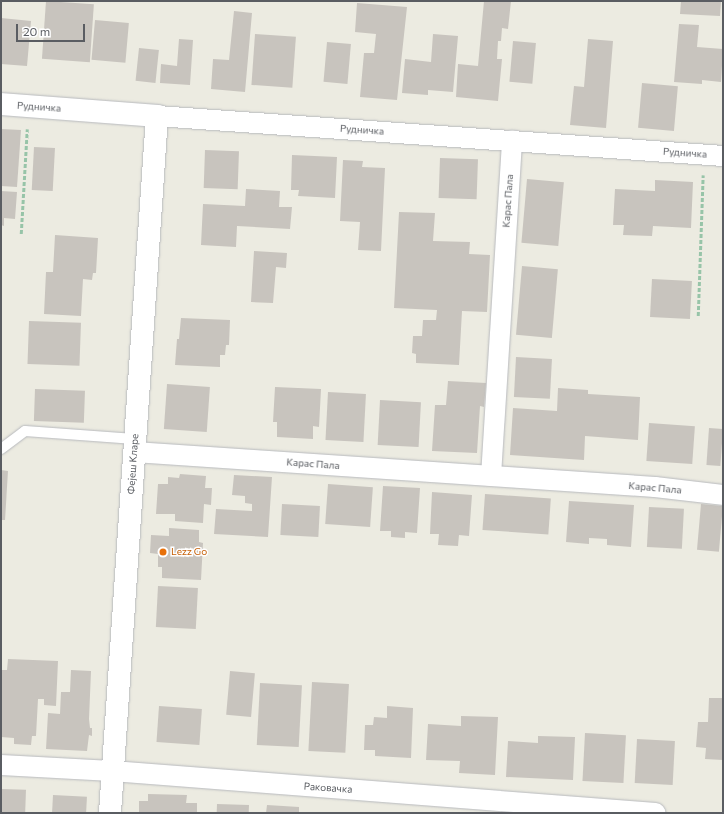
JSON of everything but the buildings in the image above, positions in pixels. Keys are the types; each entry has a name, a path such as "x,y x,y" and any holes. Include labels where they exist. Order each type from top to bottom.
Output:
{"street":[{"name":"Рудничка","path":"1,104 713,155"},
{"name":"Фејеш Кларе","path":"110,813 157,116"},
{"name":"Карас Пала","path":"491,476 512,141"},
{"name":"Карас Пала","path":"135,445 491,476 655,487 723,495"},
{"name":"Раковачка","path":"1,765 112,771 655,813"}],"lane":[{"path":"1,449 25,431 135,445"}],"path":[{"path":"21,234 28,106"},
{"path":"698,316 713,155"}],"place":[{"name":"Lezz Go","path":"163,552"}]}
